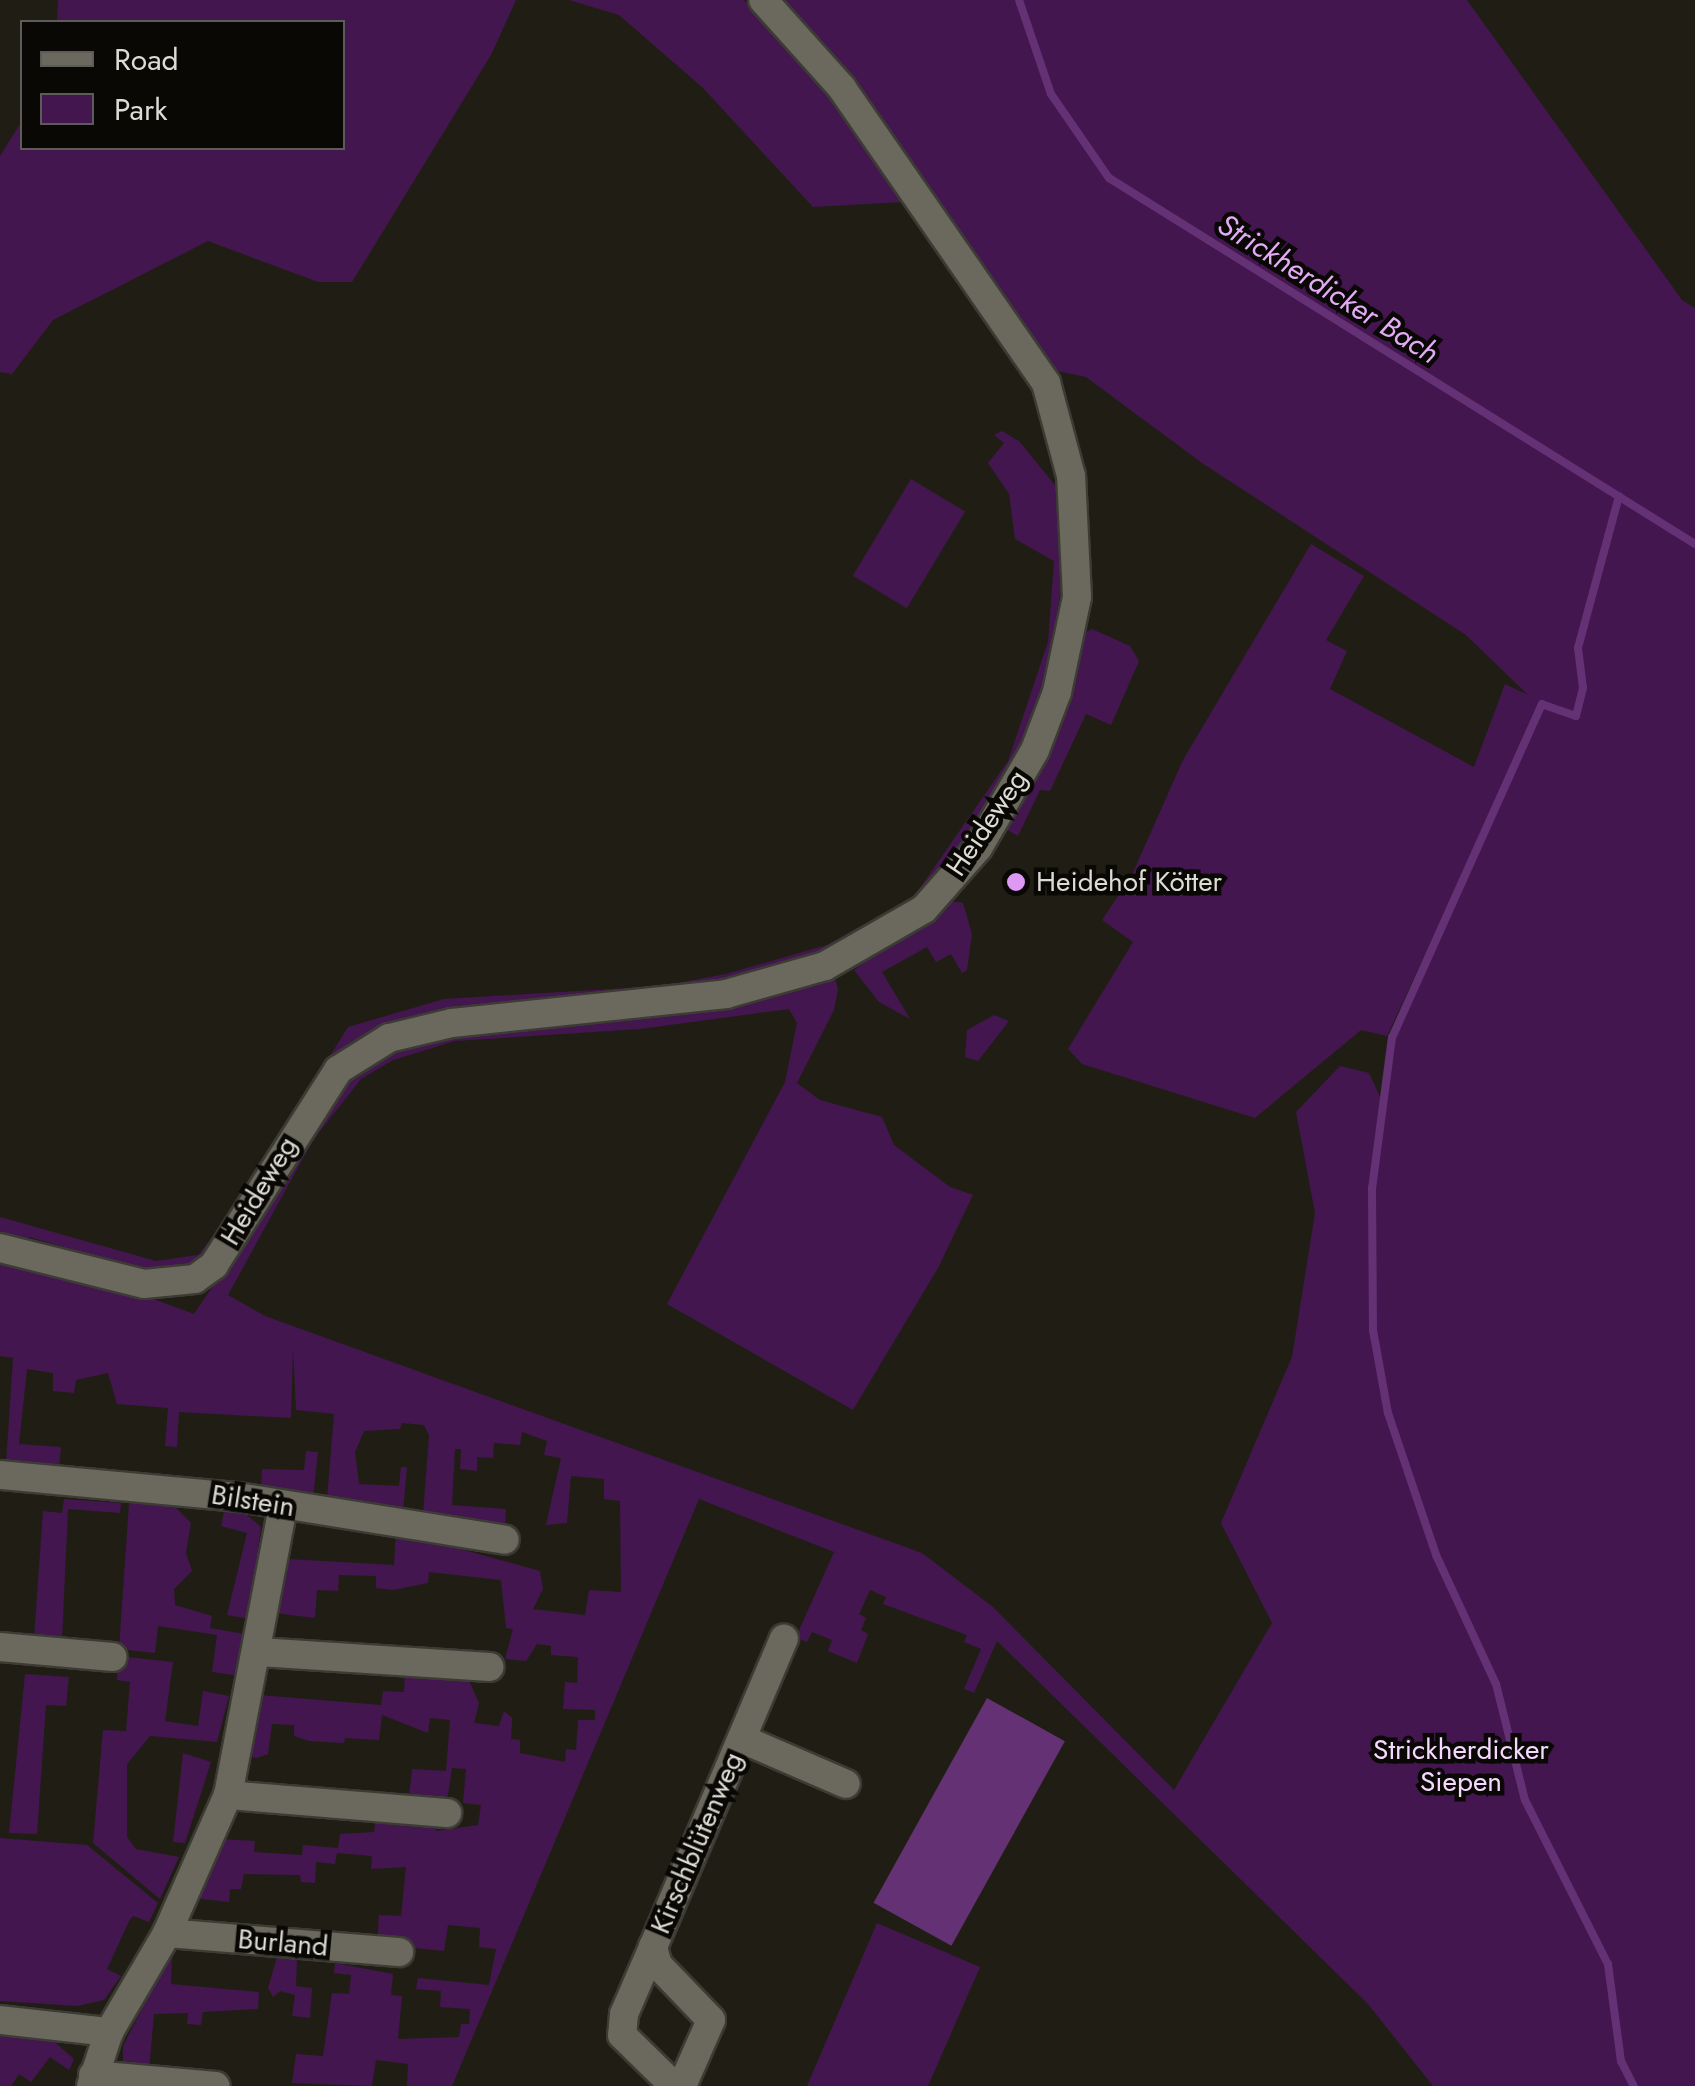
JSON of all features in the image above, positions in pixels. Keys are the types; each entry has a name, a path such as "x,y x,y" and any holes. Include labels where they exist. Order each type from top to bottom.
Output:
{"street":[{"name":"Heideweg","path":"0,1248 144,1284 195,1279 214,1265 338,1070 389,1038 452,1023 726,994 825,966 924,909 978,848 1035,750 1057,692 1076,597 1071,476 1046,382 842,88 762,0"},
{"name":"Bilstein","path":"0,1475 283,1506 505,1540"},
{"path":"216,2086 92,2080 110,2032 167,1934 228,1795 260,1652 283,1506"},
{"name":"Kirschblütenweg","path":"674,2086 622,2034 624,2014 784,1638"},
{"path":"0,1646 113,1658"},
{"path":"260,1652 490,1667"},
{"name":"Kirschblütenweg","path":"742,1739 846,1784"},
{"path":"228,1795 447,1813"},
{"name":"Burland","path":"167,1934 398,1952"},
{"name":"Kirschblütenweg","path":"652,1947 658,1965 710,2020 682,2086"},
{"path":"0,2020 110,2032"}],"green space":[{"path":"58,0 516,0 491,55 352,282 318,282 208,241 53,320 12,374 0,372 0,156 20,124 20,150 345,150 345,20 57,20"},
{"path":"569,0 744,0 836,94 919,201 813,207 703,88 619,15"},
{"name":"Strickherdicker Siepen","path":"773,0 1467,0 1682,300 1695,308 1695,2086 1433,2086 1368,2004 997,1641 974,1693 964,1689 981,1649 964,1642 967,1635 883,1604 886,1597 870,1590 859,1614 866,1618 861,1630 868,1634 857,1663 828,1651 832,1640 812,1632 807,1642 796,1637 834,1552 699,1499 452,2086 407,2086 408,2064 376,2060 372,2086 292,2083 296,2054 323,2056 332,1993 349,1994 351,1975 334,1973 335,1963 393,1974 391,1995 402,1996 398,2039 459,2037 461,2024 469,2024 470,2009 440,2007 441,1991 416,1989 418,1978 489,1985 496,1949 479,1947 480,1928 448,1925 444,1951 377,1944 379,1915 401,1916 406,1867 371,1869 372,1856 337,1853 335,1864 316,1862 315,1883 301,1882 300,1875 244,1874 241,1889 230,1889 229,1902 194,1898 220,1839 255,1841 254,1852 302,1855 303,1845 338,1848 340,1834 374,1832 376,1816 434,1821 436,1831 478,1825 481,1805 463,1803 466,1769 452,1768 447,1801 409,1798 412,1769 446,1771 450,1720 430,1718 428,1733 382,1715 379,1740 345,1738 344,1743 309,1741 294,1736 294,1725 272,1724 268,1754 257,1758 244,1755 259,1695 381,1705 383,1691 404,1692 405,1670 466,1674 479,1703 474,1723 499,1726 504,1711 512,1718 511,1739 520,1740 520,1753 565,1762 566,1749 576,1750 578,1720 595,1720 595,1710 563,1709 565,1682 577,1683 578,1657 551,1655 551,1646 537,1644 526,1661 505,1659 513,1629 506,1628 501,1580 429,1572 428,1583 393,1590 376,1588 376,1576 339,1575 338,1591 317,1590 315,1618 277,1613 287,1559 394,1565 396,1531 540,1571 543,1589 533,1609 585,1615 589,1590 621,1592 620,1501 604,1499 604,1479 571,1476 567,1523 546,1525 561,1458 544,1455 547,1441 522,1432 520,1445 494,1443 493,1458 477,1457 477,1471 460,1469 461,1449 455,1449 452,1505 506,1509 505,1528 423,1515 429,1435 424,1425 402,1423 400,1429 364,1431 355,1452 359,1484 399,1486 401,1467 407,1467 403,1512 327,1498 334,1414 296,1410 293,1347 291,1418 179,1412 177,1447 165,1446 168,1408 117,1404 108,1373 76,1380 74,1393 53,1391 53,1373 27,1369 19,1444 61,1447 59,1470 6,1463 13,1358 0,1356 0,1217 156,1261 198,1255 236,1207 348,1027 444,999 660,986 726,974 827,945 913,898 1008,761 1048,642 1054,561 1015,539 1009,494 988,463 1004,443 994,435 1002,431 1019,441 1058,489 1065,566 1044,689 1019,751 952,863 915,903 828,954 838,989 834,1010 797,1083 820,1100 882,1117 894,1145 950,1187 973,1195 938,1268 853,1410 667,1304 785,1082 797,1023 789,1009 640,1029 455,1041 393,1060 361,1079 313,1140 228,1295 265,1316 922,1553 993,1607 1174,1790 1272,1623 1221,1523 1292,1357 1315,1213 1296,1112 1340,1066 1369,1073 1384,1105 1392,1037 1542,704 1387,1036 1361,1030 1255,1118 1082,1064 1068,1049 1133,942 1102,920 1131,877 1183,760 1311,544 1364,576 1326,640 1347,651 1330,689 1474,767 1505,684 1528,695 1466,635 1202,463 1086,377 1052,370","holes":["29,1237 158,1274 187,1269 219,1277 194,1314 14,1248"]},
{"path":"911,479 965,511 907,608 853,576"},
{"path":"1092,629 1130,646 1139,661 1111,725 1086,714 1050,791 1040,790 1018,836 1004,828 1080,635"},
{"path":"949,901 963,903 972,934 967,970 962,973 951,954 936,962 927,947 882,972 910,1019 879,1002 854,970"},
{"path":"994,1015 1009,1021 978,1061 965,1057 967,1030"},
{"path":"306,1451 318,1452 313,1498 261,1487 262,1469 304,1470"},
{"path":"64,1499 121,1503 120,1513 68,1509 62,1639 34,1638 43,1511 62,1513"},
{"path":"129,1503 175,1507 191,1523 186,1553 192,1571 174,1589 175,1605 212,1616 210,1628 244,1634 234,1675 212,1672 217,1635 158,1626 155,1653 119,1649"},
{"path":"224,1511 247,1515 261,1527 249,1619 227,1615 247,1533 221,1526"},
{"path":"118,1656 173,1662 165,1721 198,1726 203,1691 229,1696 217,1742 150,1736 127,1764 127,1837 136,1849 179,1857 160,1899 93,1843 103,1730 126,1731 130,1682 117,1680"},
{"path":"25,1674 69,1677 66,1706 46,1705 37,1834 9,1833"},
{"path":"183,1753 211,1762 185,1843 173,1842"},
{"path":"0,1838 87,1845 158,1903 149,1922 133,1916 129,1921 107,1969 121,1976 104,2000 77,2006 0,2001"},
{"path":"877,1923 980,1967 928,2086 807,2086"},
{"path":"172,1950 171,1984 259,1992 258,2009 203,2012 201,2025 187,2024 188,2013 154,2014 149,2071 123,2067 123,2046"},
{"path":"277,1957 297,1959 296,1986 312,1988 310,2018 292,2016 295,1995 280,1991 273,1997 268,1988"},
{"path":"0,2035 49,2037 74,2059 69,2070 50,2057 31,2082 19,2074 11,2086 0,2086"}],"shaded area":[{"path":"987,1698 1065,1741 951,1946 874,1903"}],"waterway":[{"name":"Strickherdicker Bach","path":"1019,0 1051,94 1109,178 1695,544"},
{"path":"1619,496 1578,648 1583,688 1576,716 1542,704 1392,1037 1372,1188 1373,1330 1388,1413 1436,1555 1496,1684 1525,1800 1608,1964 1621,2061 1634,2086"}],"place":[{"name":"Heidehof Kötter","path":"1016,882"}]}
